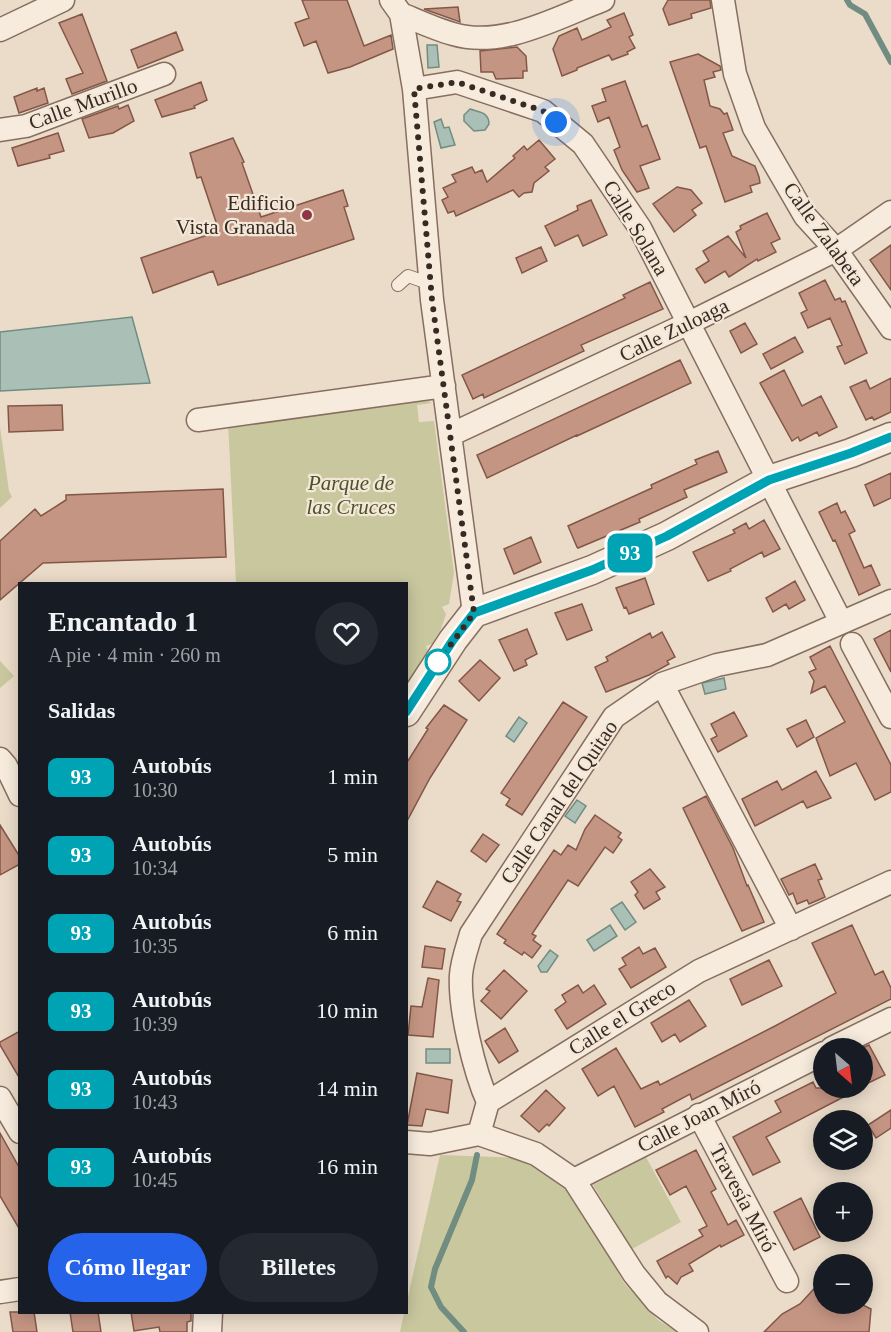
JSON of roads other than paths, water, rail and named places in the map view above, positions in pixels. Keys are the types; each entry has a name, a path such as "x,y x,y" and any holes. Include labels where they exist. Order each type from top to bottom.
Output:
{"street":[{"path":"0,30 63,0"},
{"path":"396,7 454,35 487,38 526,30 603,0"},
{"name":"Calle Zalabeta","path":"723,0 735,74 754,128 805,216 836,250 891,328"},
{"path":"396,7 414,89 431,284 474,613"},
{"name":"Calle Murillo","path":"0,130 26,126 164,74"},
{"name":"Calle Solana","path":"414,89 457,82 543,111 583,144 640,228 842,622"},
{"name":"Calle Zuloaga","path":"450,435 690,323 836,250 891,212"},
{"path":"198,420 444,386"},
{"path":"408,709 453,640 474,613 592,570 667,536 769,480 891,437"},
{"name":"Calle Canal del Quitao","path":"488,1102 482,1088 466,1020 462,988 464,958 471,934 614,717 662,684 717,665 767,655 891,601"},
{"path":"852,644 891,717"},
{"path":"662,684 791,930"},
{"path":"0,759 6,766 13,791"},
{"name":"Calle el Greco","path":"488,1102 699,971 891,882"},
{"path":"852,1038 891,1019"},
{"name":"Calle Joan Miró","path":"574,1180 813,1058"},
{"path":"0,1098 18,1129"},
{"path":"479,1134 488,1102"},
{"name":"Travesía Miró","path":"699,1115 788,1281"},
{"path":"408,1142 430,1144 479,1134 536,1154 574,1180 634,1274 657,1302 698,1332"},
{"path":"0,1292 18,1289"},
{"path":"207,1332 208,1314"}],"lane":[{"path":"398,285 408,276 431,284"}],"waterway":[{"path":"847,0 850,5 865,14 891,62"},
{"path":"464,1332 441,1307 431,1287 435,1269 472,1180 477,1155"}],"place":[{"name":"Edificio Vista Granada","path":"307,215"}],"park label":[{"name":"Parque de las Cruces","path":"351,495"}]}
